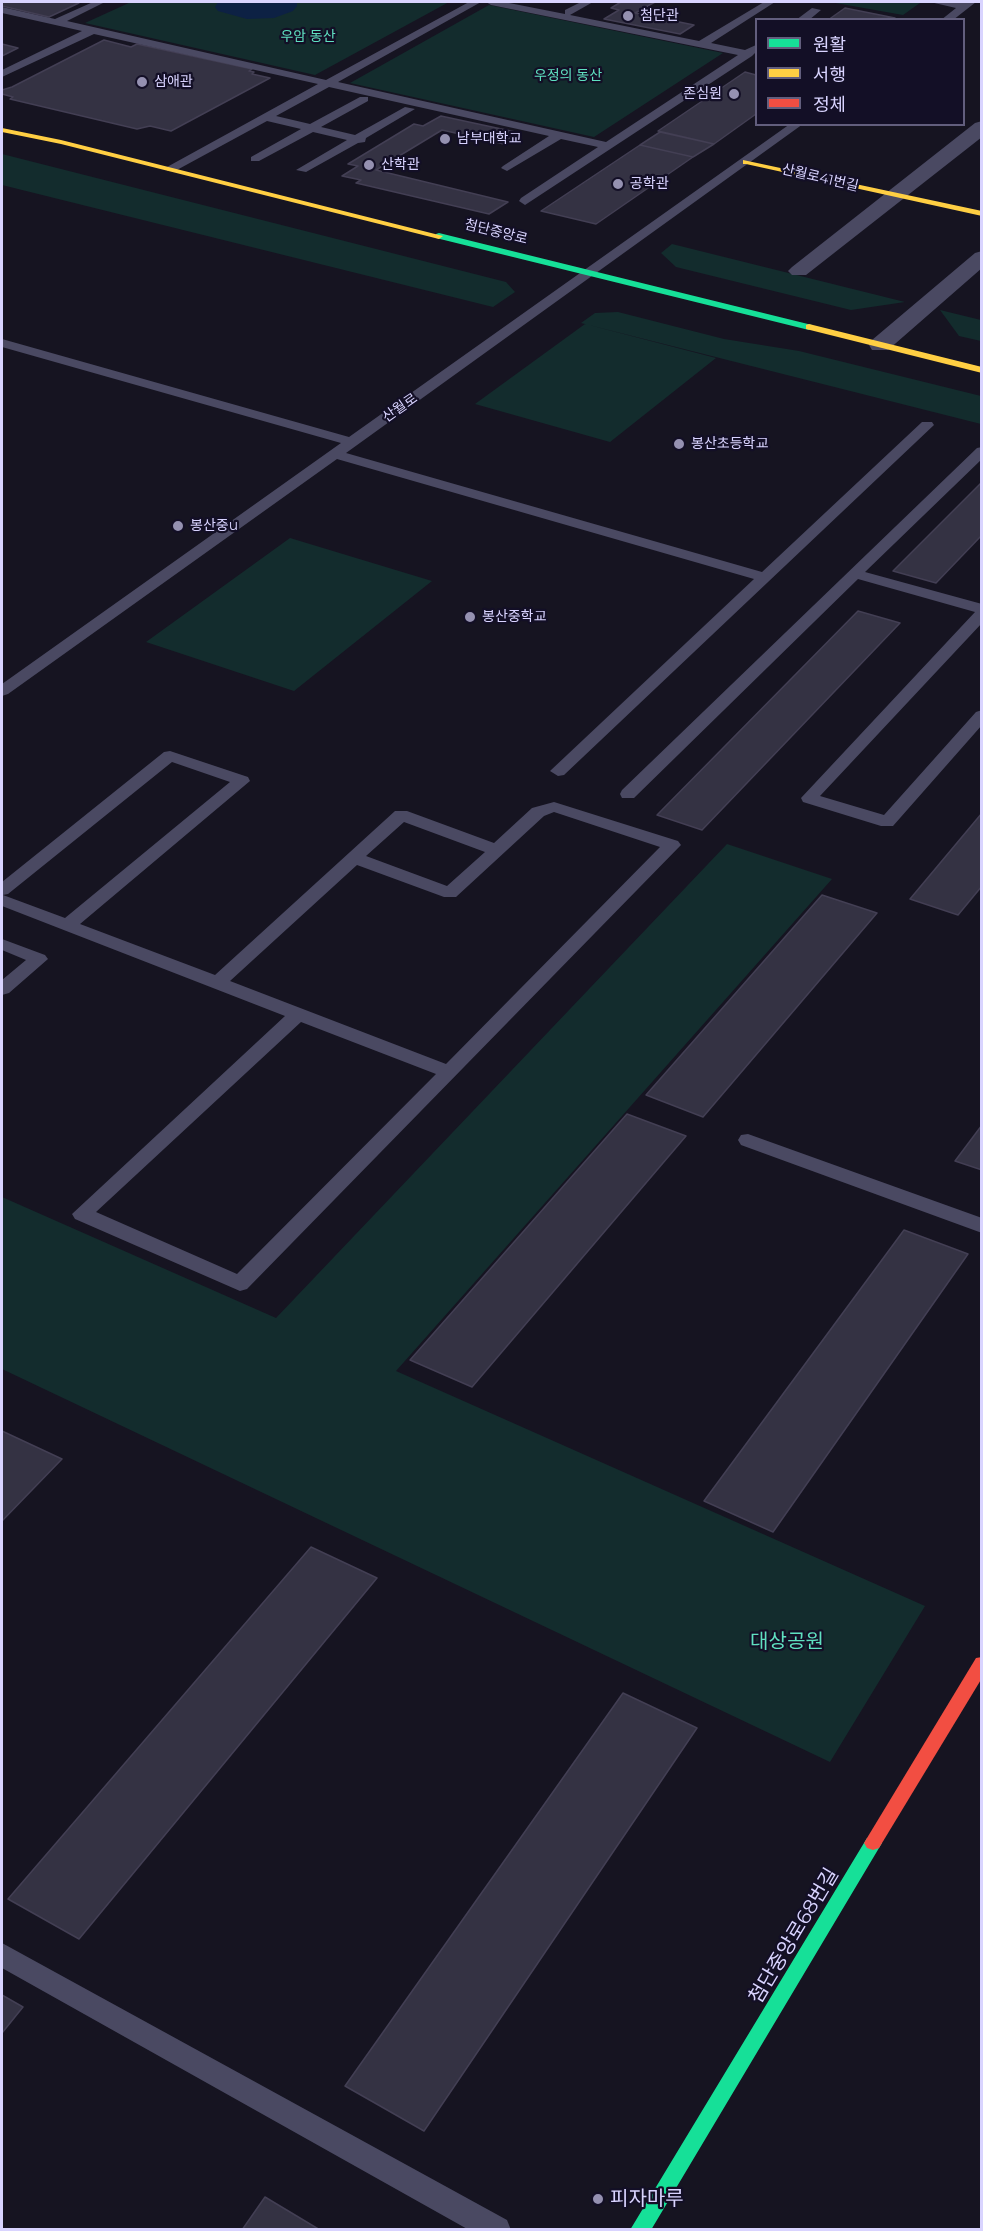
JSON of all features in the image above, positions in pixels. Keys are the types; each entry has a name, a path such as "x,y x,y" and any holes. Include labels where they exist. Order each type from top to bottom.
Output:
{"street":[{"name":"산월로41번길","path":"799,271 981,127"},
{"name":"첨단중앙로","path":"2,130 171,169 981,370"},
{"name":"산월로41번길","path":"746,162 981,214"},
{"path":"879,345 981,256"},
{"path":"958,277 981,283"},
{"name":"첨단중앙로68번길","path":"640,2229 981,1663"}],"lane":[{"path":"57,22 100,2"},
{"path":"171,169 476,2"},
{"path":"491,2 702,44 752,51"},
{"path":"569,12 588,2"},
{"path":"702,44 770,2"},
{"path":"935,2 968,4"},
{"path":"949,18 968,4"},
{"path":"2,10 608,146"},
{"path":"804,18 816,10"},
{"path":"2,74 93,30"},
{"path":"525,201 752,51"},
{"path":"255,159 364,99"},
{"path":"302,170 409,109"},
{"path":"266,117 373,142"},
{"name":"산월로","path":"2,691 795,126"},
{"path":"507,168 559,135"},
{"path":"2,343 351,442"},
{"path":"558,771 927,425"},
{"path":"628,794 981,451"},
{"path":"335,454 764,577"},
{"path":"855,574 981,611 809,798 887,822 981,715"},
{"path":"2,890 170,756 242,781 67,926"},
{"path":"298,1014 82,1214 240,1284 672,845 554,807 538,812 450,893 354,858"},
{"path":"217,983 401,815 497,850"},
{"path":"2,900 449,1072"},
{"path":"2,944 39,959 2,989"},
{"path":"748,1140 981,1226"},
{"path":"2,1954 497,2229"}],"green space":[{"name":"우암 동산","path":"131,2 449,2 315,75 85,23"},
{"path":"830,2 914,2 920,3 903,15"},
{"name":"우정의 동산","path":"489,5 723,53 594,137 350,83"},
{"path":"2,154 506,282 515,292 493,307 2,185"},
{"path":"672,244 905,302 851,310 676,267 661,253"},
{"path":"940,310 981,320 981,341 959,336"},
{"path":"618,312 724,339 799,351 981,396 981,424 581,323 595,313"},
{"path":"585,324 716,358 610,442 475,404"},
{"path":"290,538 432,581 294,691 146,642"},
{"name":"대상공원","path":"727,844 832,879 396,1371 925,1606 830,1762 2,1369 2,1197 276,1318"}],"water":[{"path":"218,2 297,2 297,6 293,11 274,18 247,19 218,11 215,7"}],"building":[{"path":"2,2 79,3 49,17 2,6"},
{"name":"첨단관","path":"621,2 655,2 635,13 694,25 680,34 604,19 619,10 611,8"},
{"path":"845,8 895,18 831,18"},
{"name":"삼애관","path":"104,40 131,47 137,44 252,69 249,71 254,72 252,74 270,78 171,131 150,126 137,129 10,99 13,97 2,94 2,90"},
{"path":"2,44 18,48 2,56"},
{"name":"존심원","path":"745,72 755,75 755,115 714,144 658,131"},
{"name":"산학관","path":"441,116 520,133 504,144 442,130 376,170 508,202 489,214 356,183 361,180 342,176 358,166 348,164 414,124 423,126"},
{"path":"660,132 714,144 693,157 640,145"},
{"name":"공학관","path":"640,145 693,157 596,224 541,211"},
{"path":"982,482 982,535 936,583 893,571"},
{"path":"858,611 900,623 702,830 657,815"},
{"path":"982,813 982,886 958,915 910,899"},
{"path":"822,895 877,913 703,1117 646,1095"},
{"path":"627,1114 686,1136 472,1387 410,1360"},
{"path":"982,1125 982,1170 955,1161"},
{"path":"904,1230 968,1254 773,1532 704,1501"},
{"path":"2,1431 62,1459 2,1521"},
{"path":"311,1547 377,1578 79,1939 8,1899"},
{"path":"623,1693 697,1728 424,2131 345,2086"},
{"path":"2,1995 23,2007 2,2033"},
{"path":"265,2197 320,2230 242,2230"}],"traffic: fast":[{"path":"439,236 809,327"},
{"path":"640,2230 873,1843"}],"traffic: slow":[{"path":"2,130 61,142 439,236"},
{"path":"746,162 982,214"},
{"path":"809,327 982,370"}],"traffic: jam":[{"path":"873,1843 982,1663"}],"place":[{"name":"첨단관","path":"628,16"},
{"name":"삼애관","path":"142,82"},
{"name":"존심원","path":"734,94"},
{"name":"남부대학교","path":"445,139"},
{"name":"산학관","path":"369,165"},
{"name":"공학관","path":"618,184"},
{"name":"봉산초등학교","path":"679,444"},
{"name":"봉산중u","path":"178,526"},
{"name":"봉산중학교","path":"470,617"},
{"name":"피자마루","path":"598,2199"}]}
